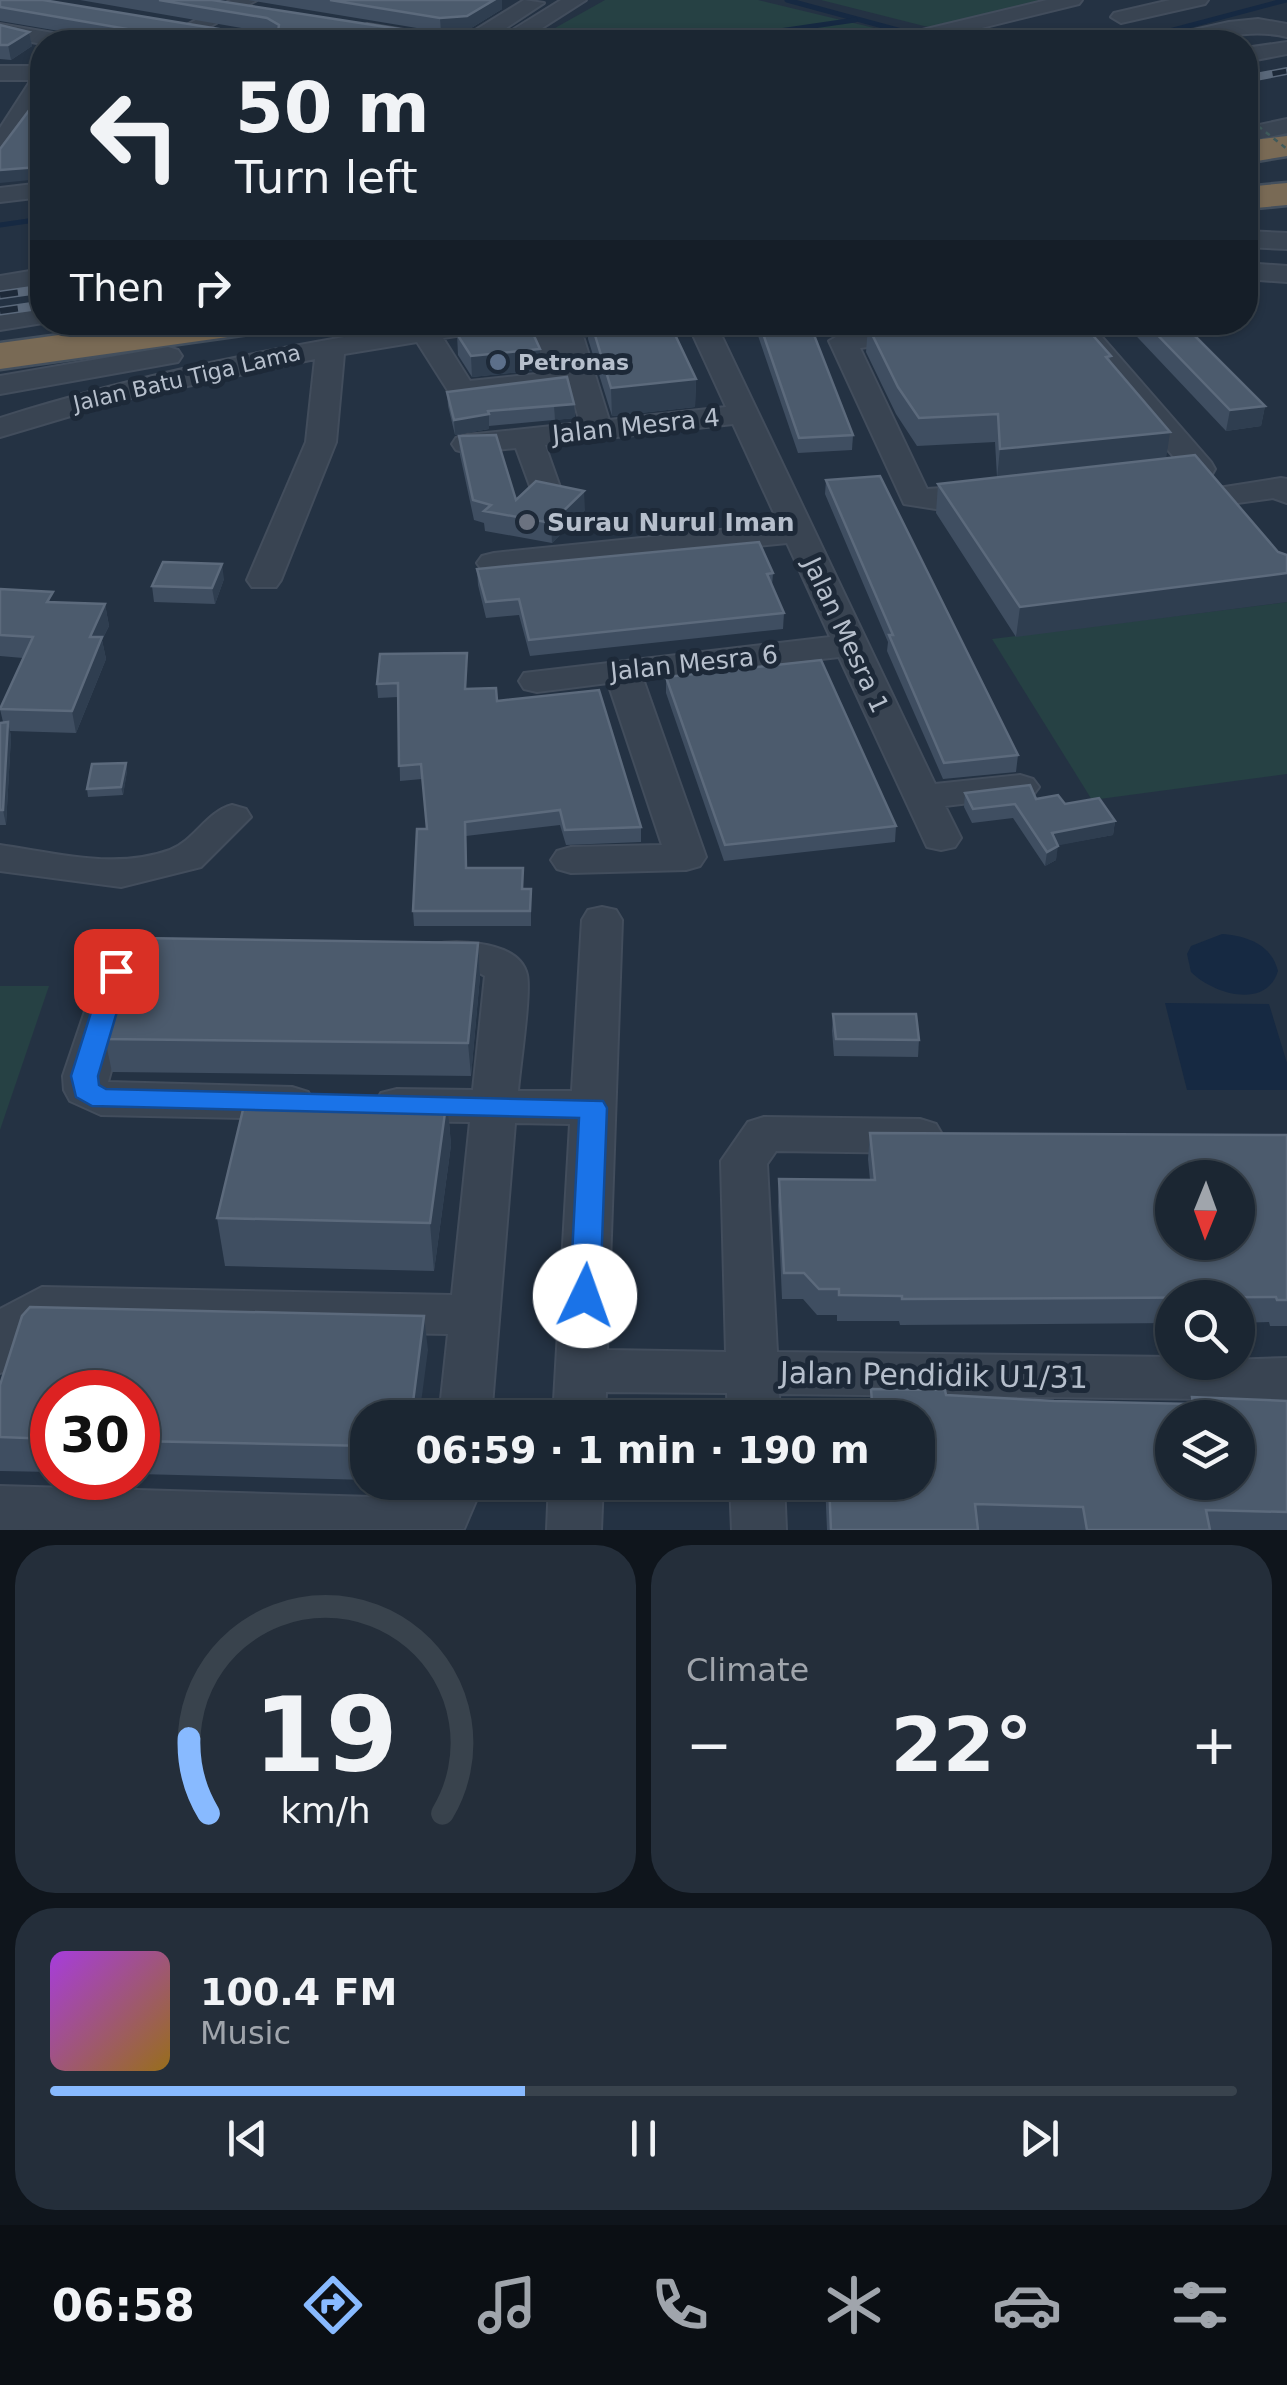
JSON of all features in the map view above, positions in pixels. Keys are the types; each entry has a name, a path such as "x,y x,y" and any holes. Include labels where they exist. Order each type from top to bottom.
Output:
{"highway":[{"path":"1258,179 1287,176"},
{"path":"1258,197 1287,194"},
{"path":"1258,226 1287,225"},
{"path":"0,337 30,333"},
{"path":"0,356 153,335"}],"street":[{"path":"948,30 1072,0"},
{"path":"1121,18 1198,0"},
{"path":"202,2 240,4 271,14"},
{"path":"487,30 524,2 569,4"},
{"path":"154,23 192,30 240,4"},
{"path":"522,30 569,4"},
{"path":"346,26 370,30"},
{"path":"1227,30 1246,26 1287,31"},
{"path":"0,30 30,35"},
{"path":"1258,51 1287,46"},
{"path":"0,73 30,76"},
{"path":"1,145 30,97"},
{"path":"1264,142 1287,126"},
{"path":"0,196 30,192"},
{"path":"1258,240 1287,241"},
{"path":"1258,272 1287,274"},
{"path":"0,284 30,279"},
{"path":"0,322 30,318"},
{"path":"0,385 292,335"},
{"name":"Jalan Batu Tiga Lama","path":"0,428 148,384 330,347 431,341 452,335"},
{"path":"490,335 431,341 460,388 563,380 542,335"},
{"path":"568,335 598,431"},
{"path":"684,335 733,416"},
{"name":"Jalan Mesra 1","path":"705,335 733,416 798,532 940,838"},
{"path":"837,335 915,498 936,500 1012,491"},
{"path":"1085,335 1249,526"},
{"path":"264,580 321,442 330,347"},
{"name":"Jalan Mesra 4","path":"468,444 733,416"},
{"name":"Jalan Mesra 4","path":"528,438 545,490"},
{"path":"1143,475 1200,469"},
{"path":"1223,496 1281,487 1287,494"},
{"path":"494,563 798,532"},
{"name":"Jalan Mesra 6","path":"537,681 851,645"},
{"path":"571,860 686,858 622,671"},
{"path":"921,796 1020,787"},
{"path":"0,858 121,874 188,858 232,817"},
{"path":"580,1394 602,920"},
{"path":"220,954 144,952 124,960 116,971 85,1076 86,1090 102,1099 593,1108"},
{"path":"392,956 487,958 501,964 506,974 467,1400"},
{"path":"754,1395 744,1161 764,1134 958,1137"},
{"path":"0,1354 4,1339 20,1319 42,1307 475,1315"},
{"name":"Jalan Pendidik U1/31","path":"580,1394 754,1395 1287,1379"},
{"path":"0,1509 406,1522 446,1512 451,1500"},
{"path":"574,1530 575,1500"},
{"path":"758,1500 759,1530"}],"green space":[{"path":"605,0 758,0 883,30 551,30"},
{"path":"821,0 1048,0 928,27"},
{"path":"1287,602 1287,774 1092,800 992,639"},
{"path":"0,986 49,986 0,1130"}],"water":[{"path":"1222,934 1249,939 1264,948 1278,971 1272,983 1262,991 1238,994 1212,987 1191,972 1187,954 1191,946"},
{"path":"1165,1003 1269,1004 1287,1063 1287,1090 1187,1090"}],"building":[{"path":"0,0 43,0 225,30 133,30 0,7"},
{"path":"159,0 212,0 405,30 278,30 279,25 267,18"},
{"path":"330,0 494,0 467,16 440,18"},
{"path":"0,25 29,32 8,45 0,45"},
{"path":"30,109 30,168 0,170 0,149"},
{"path":"458,335 534,335 540,349 471,356"},
{"path":"595,335 675,335 696,379 611,388"},
{"path":"763,335 814,335 853,435 799,438"},
{"path":"872,335 1092,335 1111,356 1106,357 1170,432 1000,449 998,414 919,418 898,387"},
{"path":"1158,335 1194,335 1265,406 1230,410"},
{"path":"567,377 574,404 488,411 489,414 454,420 447,392"},
{"path":"496,435 516,500 536,481 584,491 551,523 484,511 491,505 473,500 459,436"},
{"path":"1195,455 1278,552 1287,555 1287,573 1020,607 938,484"},
{"path":"880,476 1018,755 944,763 826,480"},
{"path":"759,542 773,573 767,574 784,613 529,640 519,599 486,602 477,569"},
{"path":"163,562 222,564 212,588 152,586"},
{"path":"0,589 53,592 47,602 105,604 90,637 102,637 72,711 0,709 33,637 0,635"},
{"path":"467,653 465,689 496,688 497,701 599,690 641,827 565,830 560,810 465,822 466,868 523,868 522,889 531,889 530,911 413,911 417,829 427,829 421,764 399,766 398,683 377,684 380,654"},
{"path":"821,660 896,826 725,845 666,677"},
{"path":"8,722 3,810 0,810 0,723"},
{"path":"126,763 121,787 87,789 92,764"},
{"path":"1030,785 1036,799 1058,795 1065,804 1099,798 1115,821 1052,833 1058,846 1047,852 1015,804 973,809 965,793"},
{"path":"140,938 478,943 468,1043 105,1039 135,941"},
{"path":"833,1014 916,1014 919,1040 836,1039"},
{"path":"247,1093 447,1098 430,1223 217,1218"},
{"path":"870,1133 1287,1135 1287,1300 1255,1297 1255,1280 1155,1280 1155,1298 902,1299 839,1295 839,1289 819,1289 804,1273 784,1273 779,1179 875,1180"},
{"path":"30,1307 424,1316 413,1400 350,1400 350,1446 160,1441 160,1370 30,1370 30,1438 0,1437 0,1385 22,1316"},
{"path":"871,1389 1155,1403 1155,1500 1255,1500 1255,1400 1192,1397 1287,1401 1287,1512 1206,1510 1210,1530 1087,1530 1083,1507 975,1504 978,1530 831,1530 830,1500 935,1500 935,1400 872,1400"}],"waterway":[{"path":"787,0 898,30"},
{"path":"1173,30 1286,0"},
{"path":"786,30 855,20"},
{"path":"0,225 30,221"}],"railway":[{"path":"1258,77 1287,71"},
{"path":"0,295 30,291"},
{"path":"0,311 30,307"}],"place":[{"name":"Petronas","path":"498,362"},
{"name":"Surau Nurul Iman","path":"527,522"}],"route":[{"path":"116,971 85,1076 86,1090 102,1099 593,1108 585,1296"}]}
